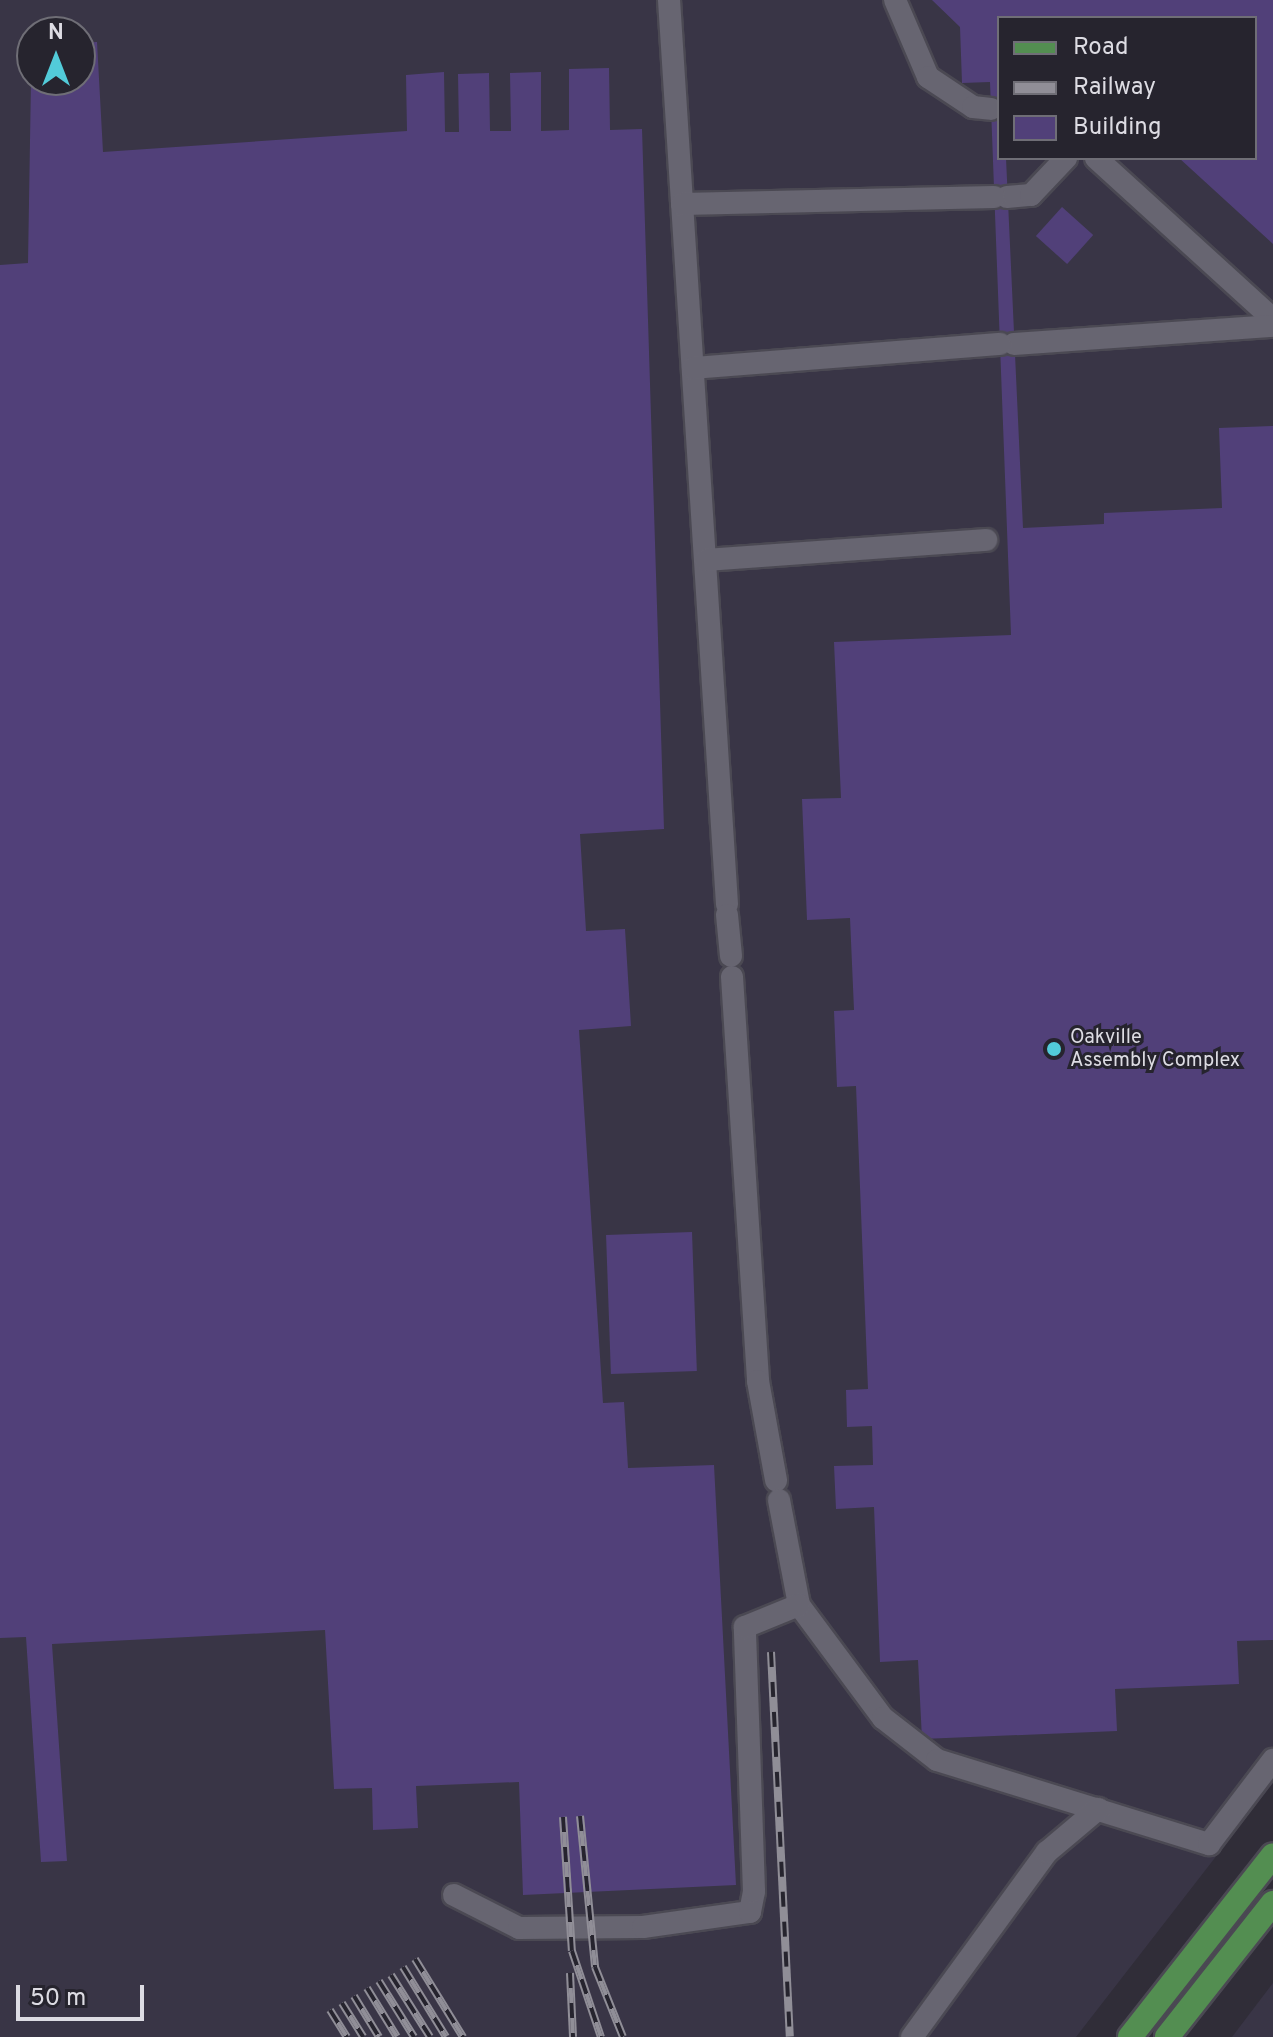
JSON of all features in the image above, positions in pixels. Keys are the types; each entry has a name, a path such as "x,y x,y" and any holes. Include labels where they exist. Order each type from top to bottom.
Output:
{"main road":[{"path":"1130,2037 1273,1855"},
{"path":"1167,2037 1273,1903"}],"lane":[{"path":"669,0 758,1381 799,1605 883,1718 937,1760 1209,1844 1273,1760"},
{"path":"895,0 928,77 973,107 991,109"},
{"path":"682,204 1031,195 1064,160"},
{"path":"1098,160 1273,319"},
{"path":"693,368 1273,326"},
{"path":"706,560 986,540"},
{"path":"454,1895 519,1928 643,1927 750,1912 754,1891 745,1627 799,1605"},
{"path":"912,2037 1047,1852 1098,1809"}],"shaded area":[{"path":"0,0 1273,0 1273,1783 1076,2037 0,2037"},
{"path":"1273,1983 1273,2037 1232,2037"}],"building":[{"name":"Oakville Assembly Complex","path":"932,0 1273,0 1273,244 1181,160 1257,160 1257,16 997,16 997,160 1006,160 1023,528 1104,524 1104,513 1222,508 1219,428 1273,426 1273,1640 1237,1641 1239,1684 1115,1689 1117,1731 922,1739 918,1660 880,1662 874,1507 836,1509 834,1466 873,1465 872,1426 847,1427 846,1390 868,1389 856,1086 837,1087 834,1011 854,1010 850,918 807,920 802,799 841,798 834,642 1011,635 990,82 962,83 960,27"},
{"path":"96,42 103,152 407,131 406,75 444,72 445,132 459,132 458,74 489,73 490,131 511,131 510,73 541,72 541,131 569,130 569,69 609,68 610,130 642,129 664,829 580,834 586,931 625,929 631,1026 579,1030 603,1403 624,1402 628,1468 714,1465 736,1885 523,1895 519,1782 416,1786 418,1828 373,1830 372,1788 334,1789 325,1630 52,1644 67,1861 41,1862 26,1637 0,1638 0,265 28,263 31,96 96,96"},
{"path":"1062,207 1093,235 1067,264 1036,236"},
{"path":"692,1232 697,1371 611,1374 606,1235"}],"railway":[{"path":"771,1652 790,2037"},
{"path":"580,1816 595,1967 623,2037"},
{"path":"563,1817 572,1951 601,2037"},
{"path":"415,1959 463,2037"},
{"path":"403,1967 446,2037"},
{"path":"570,1973 573,2037"},
{"path":"391,1975 430,2037"},
{"path":"379,1981 414,2037"},
{"path":"367,1988 397,2037"},
{"path":"354,1996 379,2037"},
{"path":"342,2003 363,2037"},
{"path":"330,2010 347,2037"}],"place":[{"name":"Oakville Assembly Complex","path":"1054,1049"}]}
